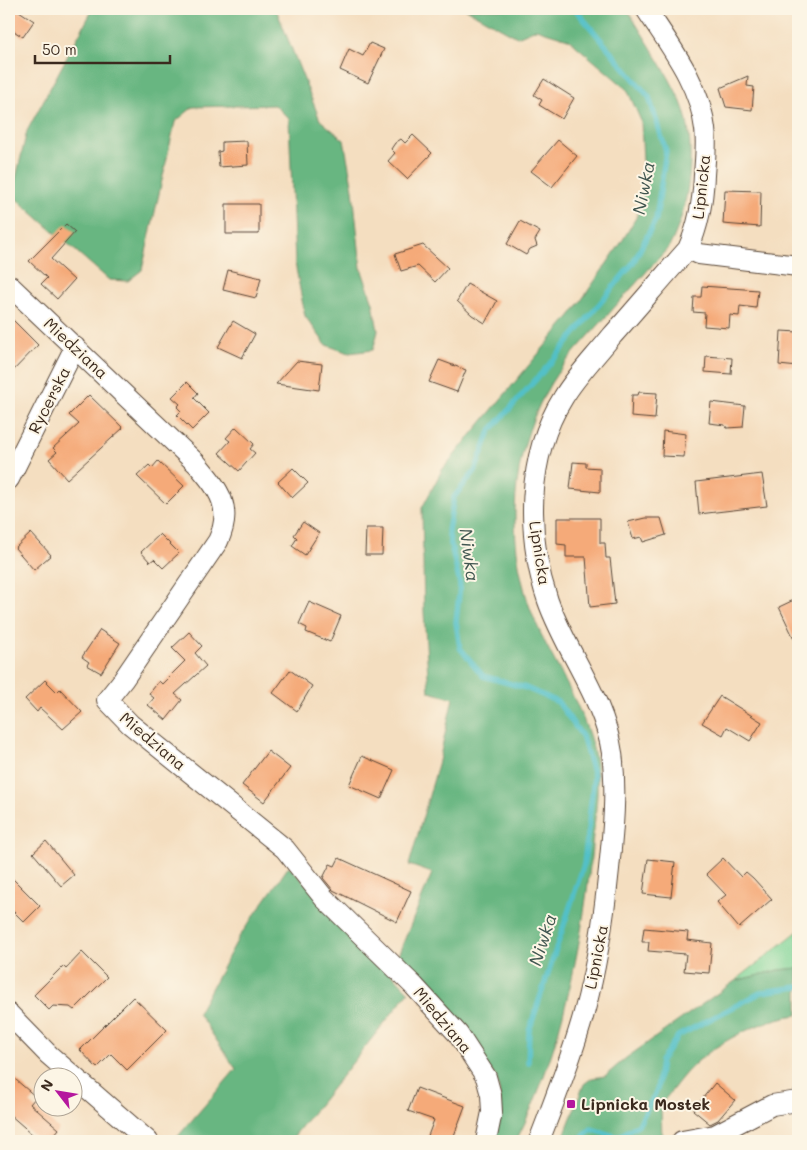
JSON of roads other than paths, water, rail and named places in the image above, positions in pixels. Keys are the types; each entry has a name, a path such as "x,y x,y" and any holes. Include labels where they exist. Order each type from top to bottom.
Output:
{"street":[{"name":"Lipnicka","path":"539,1141 570,1060 595,966 603,923 612,841 615,776 605,725 595,698 556,620 543,583 533,514 537,467 549,426 563,398 596,356 688,249 697,228 704,192 705,129 700,108 683,66 646,9"},
{"path":"688,249 699,254 798,266"},
{"name":"Miedziana","path":"9,285 197,464 216,486 225,512 224,528 218,541 123,680 107,700 130,724 285,849 324,898 458,1034 486,1077 491,1095 492,1112 486,1141"},
{"name":"Rycerska","path":"9,479 75,347"},
{"path":"9,1014 49,1055 148,1141"},
{"path":"682,1141 715,1135 772,1105 798,1100"}],"waterway":[{"name":"Niwka","path":"528,1063 529,1031 584,864 594,776 582,736 558,702 526,688 483,676 460,648 456,622 460,585 448,531 454,497 475,471 490,431 555,358 633,263 656,219 666,151 649,97 575,9"},
{"path":"579,1141 591,1129 618,1137 639,1124 657,1090 661,1061 678,1036 762,992 798,987"}],"place":[{"name":"Lipnicka Mostek","path":"571,1104"}]}
